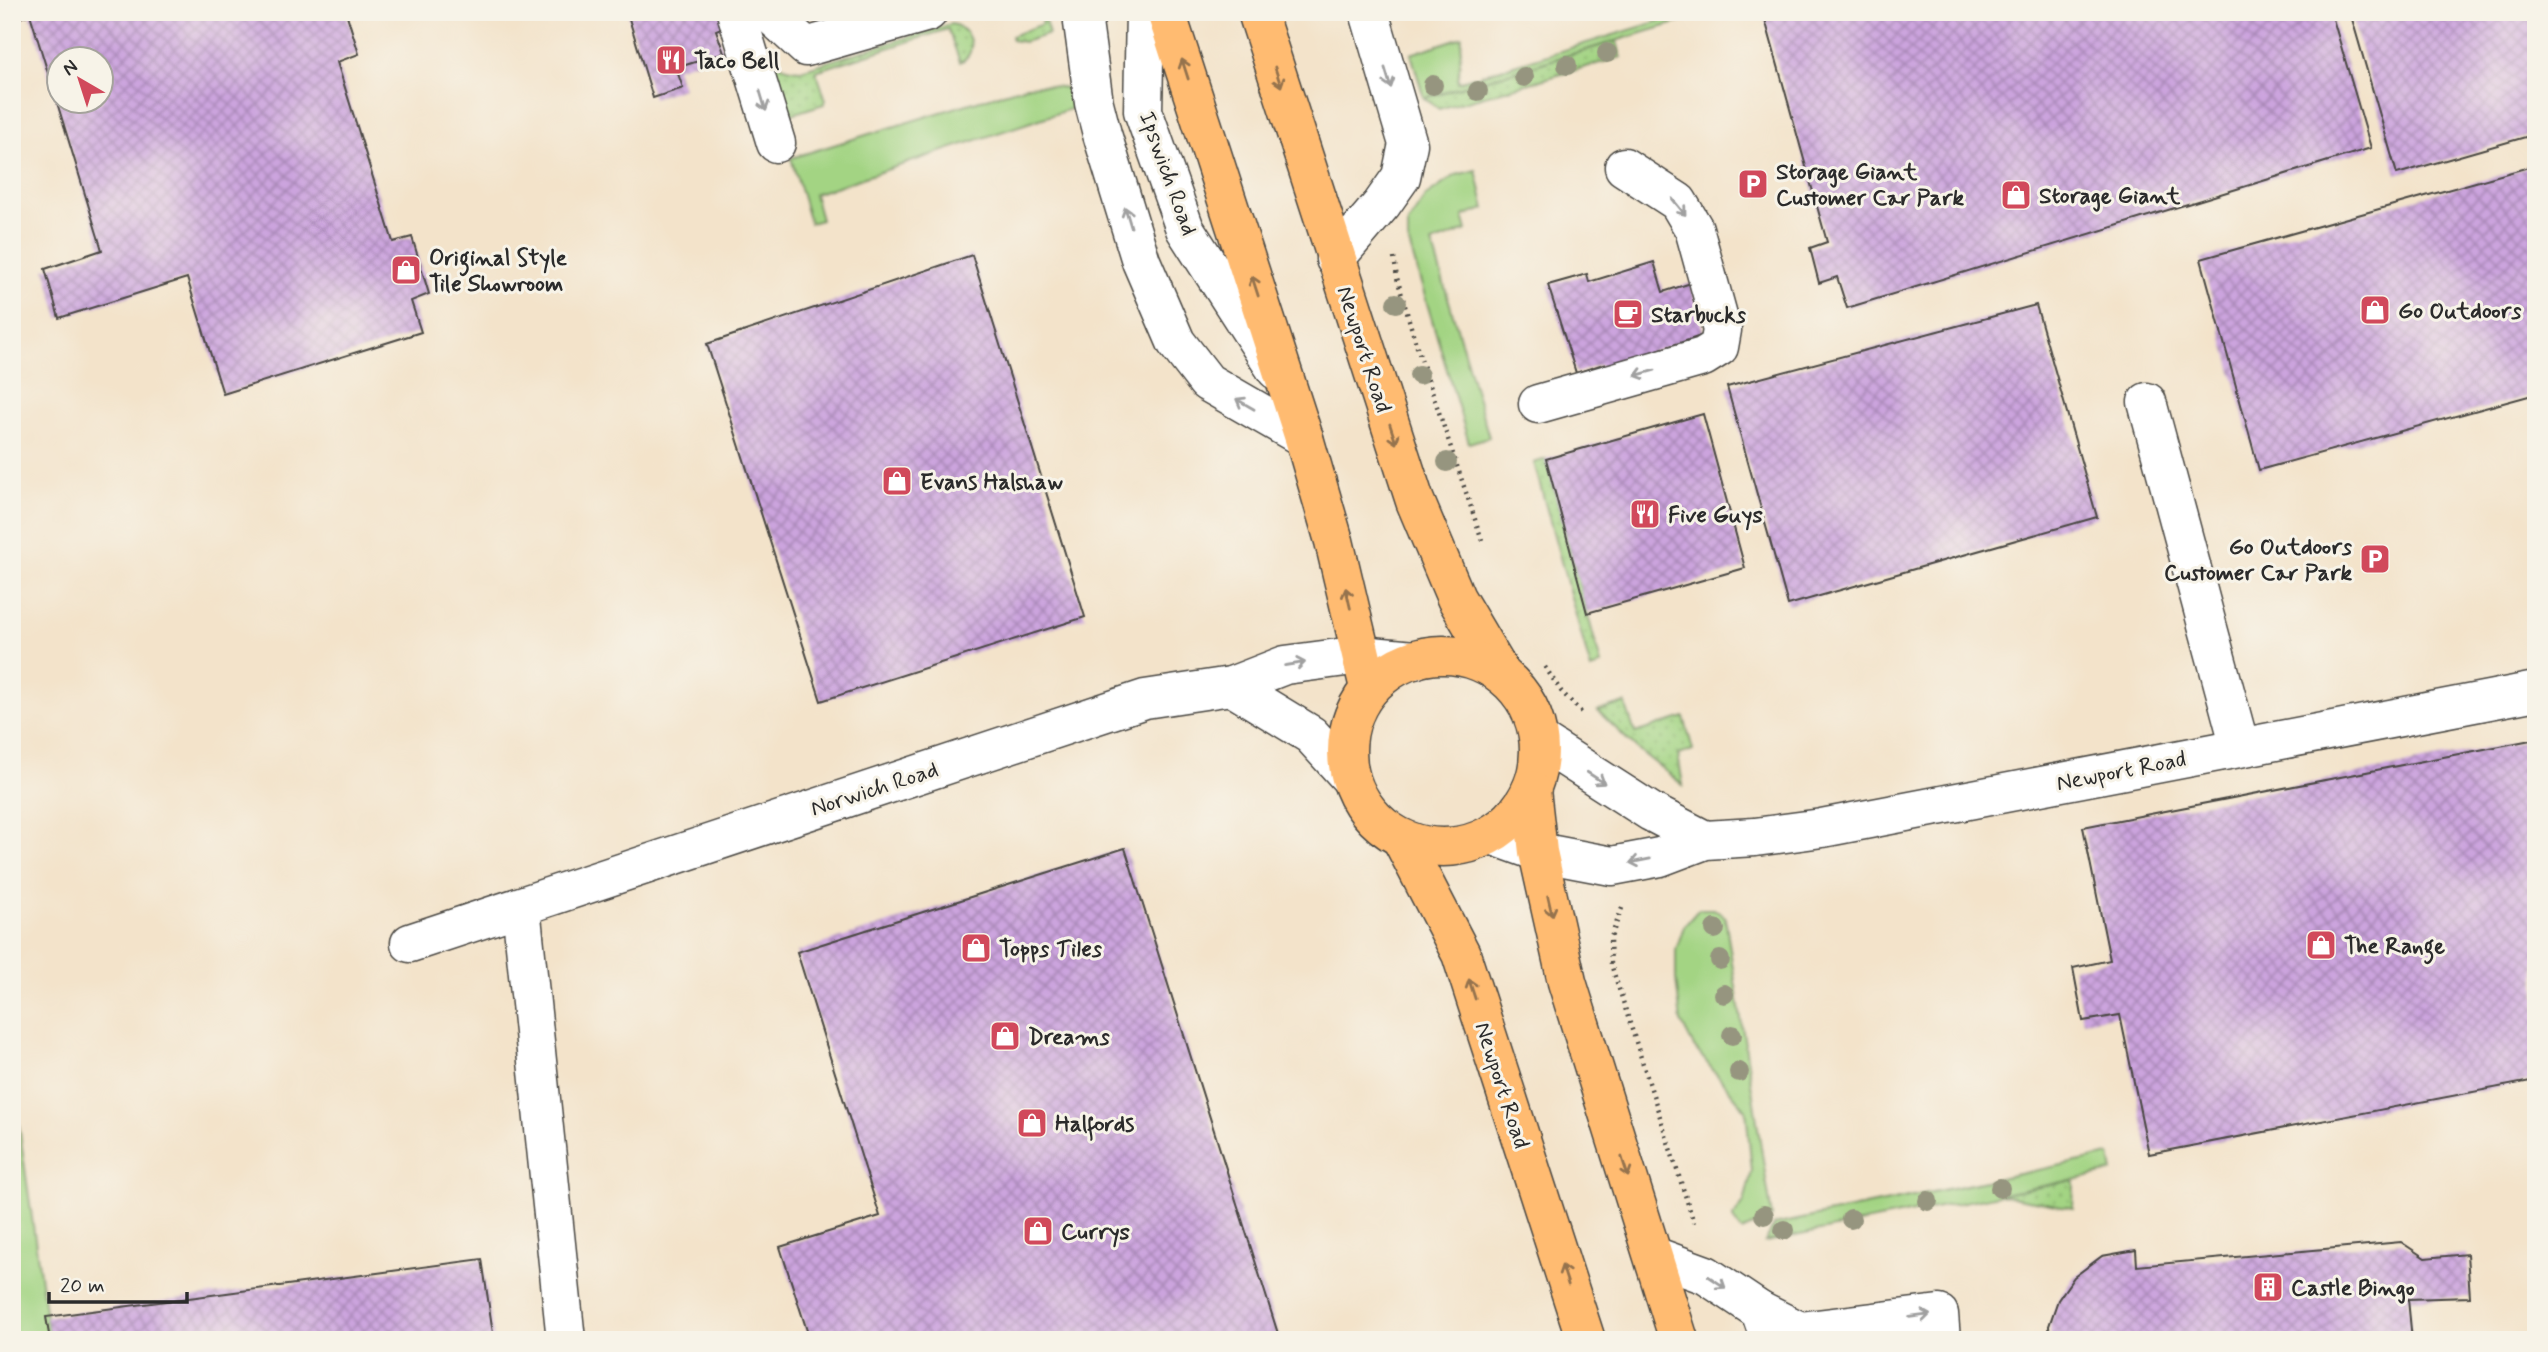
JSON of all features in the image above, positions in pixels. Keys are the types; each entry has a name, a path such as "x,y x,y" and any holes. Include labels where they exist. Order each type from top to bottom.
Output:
{"main road":[{"path":"1166,12 1304,438 1334,541 1365,671 1346,752 1350,778 1364,806 1384,827 1401,838 1438,847 1465,845 1491,835 1514,816 1531,790 1537,773 1539,740 1535,723 1522,696 1501,674 1481,663 1459,656 1436,655 1393,668 1365,671"},
{"name":"Newport Road","path":"1257,12 1415,502 1456,598 1501,674"},
{"path":"1531,790 1538,852 1567,982 1679,1340"},
{"name":"Newport Road","path":"1401,838 1461,954 1586,1340"}],"street":[{"path":"736,12 776,143"},
{"path":"768,12 806,47 928,12"},
{"path":"1088,12 1083,23 1094,103 1141,261 1176,341 1207,382 1304,438"},
{"name":"Ipswich Road","path":"1145,12 1143,111 1185,229 1288,390"},
{"path":"1335,259 1382,205 1401,177 1408,144 1369,12"},
{"path":"1538,404 1703,357 1719,347 1722,330 1693,229 1678,202 1624,167"},
{"path":"2147,402 2240,747"},
{"name":"Norwich Road","path":"410,943 1144,699 1231,686 1285,665 1365,671"},
{"path":"1231,686 1311,735 1350,778"},
{"name":"Newport Road","path":"1491,835 1538,852 1612,866 1660,857 1704,840 1755,837 1822,828 2536,691"},
{"path":"1539,740 1651,811 1704,840"},
{"path":"521,907 566,1340"},
{"path":"1654,1256 1706,1275 1765,1325 1800,1331 1939,1314 1941,1340"}],"path":[{"path":"1394,252 1397,278 1416,344 1486,551"},
{"path":"1541,662 1561,691 1588,721"},
{"path":"1620,898 1623,906 1610,940 1611,964 1695,1227"}],"green space":[{"path":"1039,12 1042,12 1049,34 1024,42 1012,40 1011,36 1042,24"},
{"path":"1689,12 1713,12 1424,98 1411,54 1462,37 1458,82"},
{"path":"951,24 963,30 970,41 970,53 960,62 948,29 816,71 826,100 824,104 789,115 782,111 765,50 780,65 801,70"},
{"path":"1617,41 1621,57 1439,109 1424,98"},
{"path":"1026,86 1067,88 1073,108 814,194 821,220 810,223 791,158"},
{"path":"1476,170 1485,209 1463,216 1467,230 1432,243 1489,437 1469,443 1408,240 1408,223 1426,196 1456,175"},
{"path":"1546,459 1601,664 1591,670 1534,463"},
{"path":"1625,703 1635,733 1684,717 1693,750 1678,755 1683,785 1636,748 1598,711"},
{"path":"1699,909 1714,909 1725,917 1772,1217 1742,1231 1733,1219 1744,1202 1752,1171 1746,1110 1694,1047 1681,1022 1676,950 1684,926"},
{"path":"12,1076 46,1317 50,1340 12,1340"},
{"path":"2110,1155 2113,1172 1765,1242 1774,1225"},
{"path":"2074,1180 2073,1208 2000,1195"}],"building":[{"path":"12,12 346,12 359,54 337,62 393,242 412,237 429,294 411,301 421,332 223,394 187,278 59,318 45,269 102,250 61,116 116,116 116,46 46,46 46,66 30,14 12,21"},
{"name":"Taco Bell","path":"627,12 728,12 726,26 716,30 724,53 676,68 683,88 653,98"},
{"name":"Storage Giant","path":"1763,12 2331,12 2371,148 1847,308 1837,277 1819,283 1810,248 1827,242"},
{"path":"2350,12 2536,12 2536,134 2397,174"},
{"name":"Go Outdoors","path":"2536,165 2536,394 2259,470 2201,259"},
{"name":"Evans Halshaw","path":"972,255 1085,617 821,701 707,344"},
{"name":"Starbucks","path":"1654,262 1663,292 1691,283 1704,335 1639,356 1603,374 1600,365 1576,373 1548,285 1587,274 1589,282"},
{"path":"2036,305 2097,517 1788,605 1727,387"},
{"name":"Five Guys","path":"1703,414 1745,568 1587,613 1546,459"},
{"name":"The Range","path":"2536,739 2536,1080 2149,1154 2120,1015 2083,1021 2073,968 2110,960 2083,827"},
{"path":"1125,848 1280,1340 810,1340 780,1247 880,1216 797,952"},
{"name":"Castle Bingo","path":"2401,1242 2425,1258 2467,1254 2470,1297 2408,1299 2412,1340 2050,1340 2049,1326 2058,1300 2074,1277 2102,1256 2136,1250 2137,1266"},
{"path":"482,1259 494,1340 50,1340 46,1317"}],"place":[{"name":"Taco Bell","path":"671,60"},
{"name":"Storage Giant Customer Car Park","path":"1753,184"},
{"name":"Storage Giant","path":"2016,195"},
{"name":"Original Style Tile Showroom","path":"406,270"},
{"name":"Go Outdoors","path":"2375,310"},
{"name":"Starbucks","path":"1628,314"},
{"name":"Evans Halshaw","path":"897,481"},
{"name":"Five Guys","path":"1645,514"},
{"name":"Go Outdoors Customer Car Park","path":"2375,559"},
{"name":"The Range","path":"2321,945"},
{"name":"Topps Tiles","path":"976,948"},
{"name":"Dreams","path":"1005,1036"},
{"name":"Halfords","path":"1032,1123"},
{"name":"Currys","path":"1038,1231"},
{"name":"Castle Bingo","path":"2268,1287"}]}
